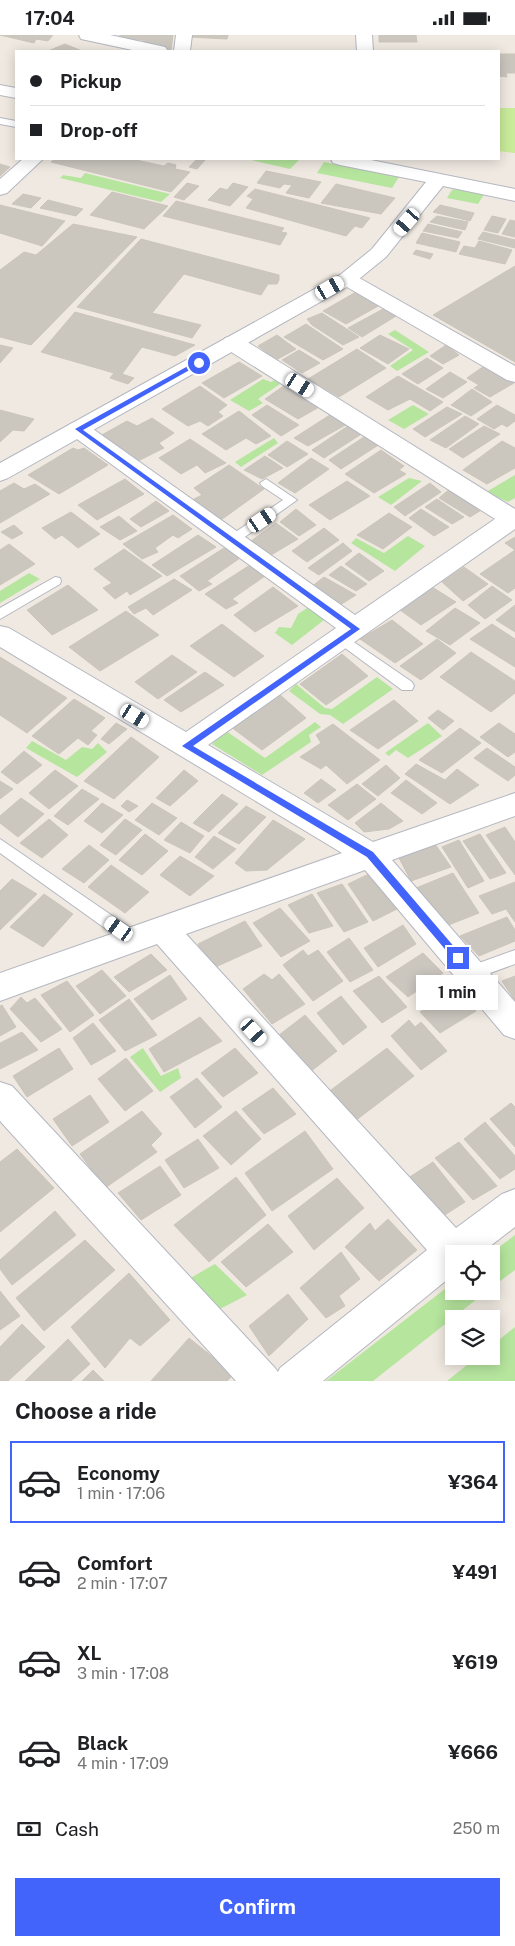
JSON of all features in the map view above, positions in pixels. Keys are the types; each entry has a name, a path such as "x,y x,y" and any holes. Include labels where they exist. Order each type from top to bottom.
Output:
{"street":[{"path":"87,35 154,50"},
{"path":"182,50 184,35"},
{"path":"364,35 365,50"},
{"path":"0,90 15,93"},
{"path":"0,189 33,160"},
{"path":"350,160 371,162 515,195"},
{"path":"0,473 347,279 379,253 439,179"},
{"path":"347,279 515,375"},
{"path":"186,746 514,519 234,343"},
{"path":"78,429 232,540 349,634"},
{"path":"0,635 370,855 515,1025"},
{"path":"0,987 515,804"},
{"path":"148,934 446,1245"},
{"path":"0,1097 262,1381"},
{"path":"462,1245 515,1206"},
{"path":"293,1381 445,1258"}],"lane":[{"path":"0,121 15,124"},
{"path":"232,540 291,500 266,483"},
{"path":"0,615 55,581"},
{"path":"349,634 408,686"},
{"path":"0,845 148,934"},
{"path":"471,973 515,957"}],"green space":[{"path":"500,108 515,108 515,153 500,151"},
{"path":"251,160 299,160 290,169"},
{"path":"324,162 399,177 392,188 317,173"},
{"path":"85,173 170,194 161,202 60,178 63,175 81,178"},
{"path":"459,188 485,193 478,204 447,198 452,190"},
{"path":"395,330 429,352 397,371 390,366 413,350 388,334"},
{"path":"278,378 283,382 258,399 263,403 249,411 230,400 263,379 271,382"},
{"path":"413,405 429,414 404,429 388,420"},
{"path":"274,438 278,443 241,467 235,462"},
{"path":"515,475 515,498 508,502 486,492"},
{"path":"409,478 422,481 391,505 378,497"},
{"path":"408,536 425,546 395,571 351,543 356,538 384,553"},
{"path":"29,573 40,579 0,603 0,591"},
{"path":"310,606 324,620 292,645 275,633 279,627 291,628 298,614"},
{"path":"377,677 393,689 343,724 330,715 320,714 289,691 296,684 325,708 332,709"},
{"path":"315,722 321,727 309,735 311,742 262,775 212,744 226,731 265,758"},
{"path":"428,723 442,736 408,758 396,750 389,756 385,753"},
{"path":"32,741 66,760 82,747 92,749 98,743 107,752 77,777 26,748"},
{"path":"143,1048 161,1076 178,1068 181,1078 160,1092 130,1057"},
{"path":"515,1235 515,1270 500,1281 500,1246"},
{"path":"215,1264 247,1295 218,1310 187,1280"},
{"path":"445,1289 445,1300 476,1300 463,1310 445,1310 445,1324 373,1381 326,1381"},
{"path":"515,1327 515,1381 447,1381 467,1365 500,1365 500,1339"}],"building":[{"path":"0,35 53,35 48,41 36,39 34,43"},
{"path":"120,35 173,35 171,50 150,45 142,40 119,38"},
{"path":"188,35 228,35 227,39 188,37"},
{"path":"379,35 416,35 417,42 379,42"},
{"path":"65,44 80,50 50,50"},
{"path":"500,54 515,54 515,73 506,73 507,77 500,76"},
{"path":"54,160 136,160 164,166 168,163 176,165 175,169 190,172 171,192 51,162"},
{"path":"196,160 205,160 197,169 189,167"},
{"path":"0,164 10,167 0,176"},
{"path":"266,171 321,182 309,198 286,193 292,185 284,184 280,188 257,183"},
{"path":"187,183 199,186 184,200 174,197"},
{"path":"233,183 248,187 230,206 208,200 220,188 227,190"},
{"path":"336,184 395,198 381,214 321,203"},
{"path":"255,189 370,218 362,228 355,226 346,236 246,208 253,199 247,196"},
{"path":"112,192 168,206 144,229 90,215"},
{"path":"23,194 41,198 31,208 12,204"},
{"path":"48,200 83,209 76,216 40,208"},
{"path":"176,201 284,228 281,232 287,233 280,245 163,216"},
{"path":"0,205 65,221 42,246 0,233"},
{"path":"440,205 474,213 470,221 433,212"},
{"path":"437,216 468,222 465,230 430,222"},
{"path":"492,216 506,219 498,233 484,230"},
{"path":"510,220 515,221 515,237 502,234"},
{"path":"73,224 137,237 31,345 0,337 0,270 24,252 36,255"},
{"path":"428,224 462,232 458,238 423,231"},
{"path":"483,232 515,240 515,248 478,239"},
{"path":"422,233 460,242 456,252 416,243"},
{"path":"141,239 279,275 279,280 277,284 268,284 261,295 184,274 152,313 201,325 192,338 77,307"},
{"path":"479,241 512,250 505,264 459,254 464,246 475,248"},
{"path":"416,250 433,254 430,259 413,254"},
{"path":"515,266 515,362 433,315"},
{"path":"356,292 380,305 346,324 323,311"},
{"path":"383,309 396,316 362,337 348,328"},
{"path":"75,312 195,345 175,356 142,347 122,374 134,378 128,384 110,378 114,373 41,352"},
{"path":"322,313 359,337 343,345 312,325 307,319"},
{"path":"306,324 343,349 323,360 284,337"},
{"path":"277,335 296,349 276,360 258,346"},
{"path":"380,335 409,349 388,364 360,348"},
{"path":"0,345 13,348 0,363"},
{"path":"446,345 459,355 443,364 430,356"},
{"path":"357,349 386,368 339,397 308,379"},
{"path":"299,350 320,363 302,373 282,360"},
{"path":"427,358 443,368 418,384 402,374"},
{"path":"239,362 262,376 224,398 202,383"},
{"path":"484,366 514,383 490,397 474,388 479,385 467,378"},
{"path":"450,372 467,382 443,398 426,389"},
{"path":"398,376 443,402 430,411 410,399 388,410 366,397"},
{"path":"285,385 321,406 298,419 265,399"},
{"path":"200,386 227,405 218,412 223,416 208,426 200,421 188,426 162,409"},
{"path":"472,389 492,402 471,416 451,405"},
{"path":"267,405 299,425 281,436 252,415"},
{"path":"497,405 515,415 515,421 507,427 502,424 494,429 477,419"},
{"path":"447,407 462,414 425,437 413,429"},
{"path":"0,410 34,419 24,431 13,430 0,442"},
{"path":"239,411 271,436 256,444 246,438 226,450 202,434"},
{"path":"333,413 349,423 308,446 294,438"},
{"path":"465,416 479,424 446,448 430,440"},
{"path":"152,418 174,433 159,443 164,448 138,461 100,436 127,421 137,426"},
{"path":"351,424 363,433 324,458 312,450"},
{"path":"484,426 500,434 463,458 449,449"},
{"path":"367,435 380,444 341,469 329,460"},
{"path":"190,439 226,463 205,473 197,465 181,474 159,458"},
{"path":"287,441 308,454 287,467 268,455"},
{"path":"502,441 515,448 515,468 487,484 463,470"},
{"path":"73,448 78,450 84,448 108,465 59,494 28,475"},
{"path":"381,450 404,466 399,470 406,474 374,493 345,474"},
{"path":"265,456 283,468 262,479 244,470"},
{"path":"311,458 329,469 295,493 278,483"},
{"path":"229,465 264,489 221,520 192,500 202,495 194,488"},
{"path":"125,479 144,494 97,520 78,505"},
{"path":"347,481 370,496 330,520 309,505"},
{"path":"14,483 24,489 35,484 50,494 0,523 0,491"},
{"path":"430,483 441,492 405,516 394,507"},
{"path":"451,488 483,509 470,517 439,498"},
{"path":"437,499 464,517 452,524 425,507"},
{"path":"156,501 169,511 141,527 130,519"},
{"path":"296,509 316,525 299,536 280,522"},
{"path":"421,509 449,527 434,536 409,518"},
{"path":"71,512 100,534 78,548 62,535 55,539 42,528"},
{"path":"389,513 412,527 383,549 357,535"},
{"path":"173,515 192,529 178,538 173,535 155,548 158,552 142,559 123,544"},
{"path":"119,516 137,531 120,540 100,527"},
{"path":"276,523 298,539 271,555 251,541"},
{"path":"14,525 23,533 12,539 1,532"},
{"path":"324,528 339,540 307,562 292,551"},
{"path":"198,535 216,547 167,576 152,565"},
{"path":"515,537 515,550 505,543"},
{"path":"343,543 352,551 319,575 308,568"},
{"path":"9,544 35,564 0,585 0,550"},
{"path":"224,548 240,558 207,581 212,584 199,591 180,576"},
{"path":"124,549 162,576 130,595 127,591 115,599 103,588 112,583 94,569"},
{"path":"515,550 515,588 508,593 480,574"},
{"path":"359,553 384,571 369,581 345,564"},
{"path":"250,565 265,576 232,599 238,603 226,609 205,594"},
{"path":"341,566 367,584 356,591 329,575"},
{"path":"464,567 488,584 463,601 442,582"},
{"path":"324,577 356,595 340,605 311,587"},
{"path":"174,579 192,590 153,615 146,608 134,614 128,607"},
{"path":"68,585 98,610 52,635 27,610"},
{"path":"492,586 512,600 485,619 468,605"},
{"path":"273,587 298,606 255,632 234,615"},
{"path":"432,587 456,602 421,625 400,610"},
{"path":"515,605 515,632 496,620"},
{"path":"455,608 480,623 450,645 426,631"},
{"path":"126,611 159,635 100,671 69,647"},
{"path":"392,620 423,644 395,663 360,639"},
{"path":"222,624 264,656 234,677 190,646"},
{"path":"492,624 515,639 515,667 470,639"},
{"path":"437,639 456,653 421,680 400,666"},
{"path":"471,652 515,681 515,693 491,712 440,677"},
{"path":"342,654 368,676 326,705 300,684"},
{"path":"172,655 197,672 158,699 135,682"},
{"path":"0,657 67,698 27,733 0,715"},
{"path":"205,672 224,685 181,712 164,700"},
{"path":"278,693 306,718 262,750 231,727"},
{"path":"74,699 105,718 91,731 97,735 88,745 78,738 59,754 32,736"},
{"path":"394,700 418,721 378,749 350,730"},
{"path":"438,710 454,721 443,730 428,718"},
{"path":"116,723 127,729 109,744 101,739"},
{"path":"499,723 515,734 515,752 508,757 480,737"},
{"path":"333,724 380,760 347,784 326,765 321,769 300,757 321,743 316,735"},
{"path":"460,728 481,743 442,773 419,760"},
{"path":"131,737 159,757 114,799 84,781"},
{"path":"487,748 515,767 515,775 508,781 474,758"},
{"path":"24,751 42,765 17,784 1,772"},
{"path":"416,764 445,780 457,769 479,785 450,804 405,774"},
{"path":"386,765 400,778 378,796 362,784"},
{"path":"55,770 78,786 49,809 29,793"},
{"path":"184,770 198,781 170,806 156,798"},
{"path":"321,779 336,790 318,803 304,793"},
{"path":"406,780 437,803 422,814 391,793"},
{"path":"0,781 13,789 0,799"},
{"path":"357,784 376,799 348,820 328,805"},
{"path":"82,789 99,799 68,825 54,816"},
{"path":"222,794 238,804 209,832 193,823"},
{"path":"21,798 44,814 18,837 0,823 0,816"},
{"path":"127,800 138,806 129,812 121,806"},
{"path":"102,803 123,815 102,833 84,821"},
{"path":"152,803 177,818 159,835 135,820"},
{"path":"381,803 403,821 389,829 364,832 355,823"},
{"path":"246,806 266,817 239,844 218,833"},
{"path":"49,819 68,835 42,858 20,843"},
{"path":"125,819 142,830 116,855 100,845"},
{"path":"273,820 305,839 267,870 246,871 235,863"},
{"path":"181,822 204,836 190,853 164,840"},
{"path":"505,827 515,842 515,875 486,835"},
{"path":"145,834 168,851 142,875 119,860"},
{"path":"480,834 506,873 490,879 463,841"},
{"path":"214,836 236,849 213,869 195,857"},
{"path":"459,840 484,881 468,888 442,847"},
{"path":"435,844 451,867 411,881 399,858"},
{"path":"89,845 109,860 84,883 62,869"},
{"path":"180,856 214,876 190,896 160,875"},
{"path":"111,865 149,892 125,913 88,887"},
{"path":"453,873 479,913 446,926 416,888"},
{"path":"369,874 397,909 373,921 348,884"},
{"path":"12,879 37,894 0,930 0,891"},
{"path":"515,882 515,922 506,909 492,914 479,896"},
{"path":"342,884 368,922 344,932 317,893"},
{"path":"44,894 73,914 43,947 10,927"},
{"path":"312,894 333,926 309,933 288,905"},
{"path":"280,908 310,941 281,957 253,923"},
{"path":"507,917 515,930 515,941 479,956 460,936"},
{"path":"245,921 262,946 211,969 198,944"},
{"path":"403,925 416,944 378,967 364,948"},
{"path":"349,938 373,970 350,982 327,952"},
{"path":"303,950 308,956 318,950 343,981 313,1001 283,965"},
{"path":"423,953 443,973 408,997 386,977"},
{"path":"151,954 167,970 129,992 114,977"},
{"path":"102,970 126,996 100,1014 76,986"},
{"path":"264,974 272,980 279,974 305,1004 272,1024 243,989"},
{"path":"170,975 187,999 152,1020 134,999"},
{"path":"379,976 407,1007 382,1023 353,991"},
{"path":"515,976 515,1001 502,981"},
{"path":"67,981 94,1015 70,1032 41,995"},
{"path":"455,988 476,1011 440,1033 420,1012"},
{"path":"341,996 367,1027 343,1045 317,1013"},
{"path":"21,997 27,1003 35,998 62,1029 41,1042 10,1009"},
{"path":"129,999 157,1035 125,1051 99,1020"},
{"path":"2,1005 16,1027 0,1036 0,1006"},
{"path":"305,1015 337,1051 310,1072 279,1035"},
{"path":"200,1017 222,1041 164,1072 149,1049"},
{"path":"409,1020 415,1027 421,1022 447,1051 421,1070 391,1036"},
{"path":"93,1023 116,1051 91,1065 73,1038"},
{"path":"22,1032 38,1050 0,1069 0,1043"},
{"path":"59,1048 73,1069 27,1097 13,1076"},
{"path":"235,1048 258,1073 223,1097 201,1073"},
{"path":"387,1048 414,1076 355,1121 327,1093"},
{"path":"126,1058 153,1091 125,1111 98,1079"},
{"path":"197,1078 222,1107 195,1128 170,1097"},
{"path":"273,1088 296,1114 264,1134 242,1109"},
{"path":"90,1095 109,1122 72,1146 53,1119"},
{"path":"511,1103 515,1107 515,1147 490,1119"},
{"path":"142,1111 162,1134 151,1145 157,1152 105,1188 80,1154"},
{"path":"236,1111 261,1139 231,1165 203,1136"},
{"path":"485,1122 515,1156 515,1169 500,1179 464,1139"},
{"path":"305,1131 333,1169 272,1211 245,1173"},
{"path":"198,1139 219,1168 184,1188 165,1160"},
{"path":"459,1142 497,1186 473,1200 435,1158"},
{"path":"17,1149 54,1188 0,1232 0,1162"},
{"path":"433,1162 465,1202 443,1216 408,1178"},
{"path":"160,1166 181,1195 141,1220 118,1193"},
{"path":"236,1177 266,1215 209,1262 174,1225"},
{"path":"337,1178 364,1208 314,1250 288,1216"},
{"path":"55,1211 76,1235 12,1285 0,1269 0,1260"},
{"path":"388,1219 417,1250 379,1281 345,1247 370,1223 375,1231"},
{"path":"268,1224 293,1252 246,1287 221,1262"},
{"path":"85,1240 115,1270 44,1331 16,1298"},
{"path":"341,1252 360,1279 339,1296 345,1306 326,1318 300,1288"},
{"path":"129,1273 170,1320 140,1346 130,1338 105,1368 71,1327"},
{"path":"0,1291 20,1316 0,1330"},
{"path":"288,1294 308,1319 269,1356 249,1326"},
{"path":"22,1324 45,1347 8,1381 0,1381 0,1347"},
{"path":"189,1338 234,1374 227,1381 151,1381"},
{"path":"68,1339 90,1364 71,1381 25,1381"},
{"path":"93,1370 104,1381 82,1381"}],"route":[{"path":"199,363 78,429 356,629 186,746 370,855 458,958"}]}
